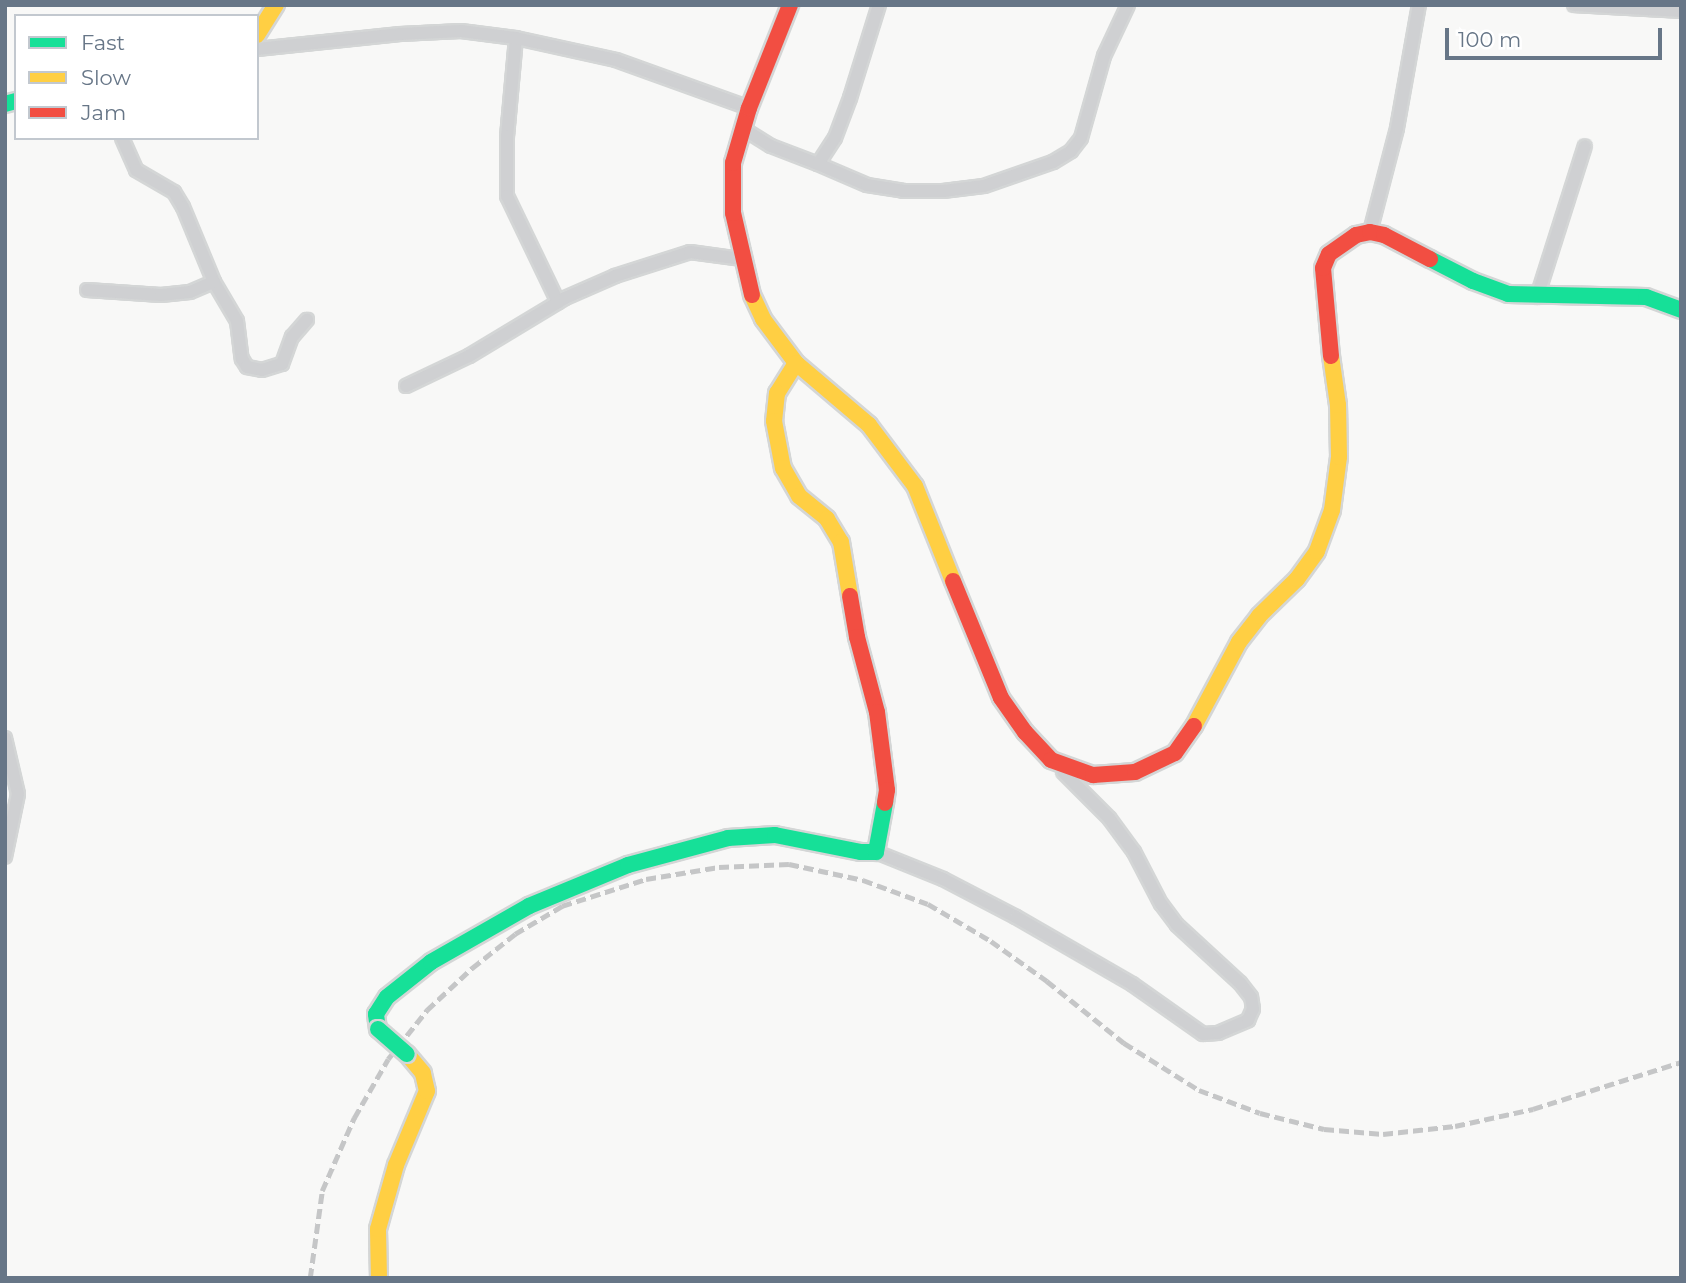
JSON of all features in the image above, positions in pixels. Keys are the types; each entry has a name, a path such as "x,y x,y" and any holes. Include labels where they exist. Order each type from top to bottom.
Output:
{"main road":[{"path":"259,32 276,5"},
{"path":"790,5 749,108 733,163 732,188 741,259 763,319 796,363 869,425 915,486 1001,698 1025,732 1051,760 1093,775 1113,776 1145,768 1175,754 1205,711 1239,642 1259,615 1297,579 1317,551 1332,510 1339,457 1338,405 1326,325 1323,268 1329,254 1356,235 1370,232 1384,234 1473,281 1508,294 1537,298 1646,297 1681,310"},
{"path":"379,1278 378,1229 396,1165 428,1085 423,1073 407,1054 378,1029 376,1014 387,997 431,962 529,906 628,865 728,838 775,835 876,852 887,790 885,767 877,712 857,637 841,541 827,519 799,496 783,468 774,421 777,393 796,363"}],"street":[{"path":"817,164 835,138 879,5"},
{"path":"742,128 771,146 867,186 903,191 943,191 984,186 1054,162 1071,151 1082,138 1104,56 1116,25 1128,5"},
{"path":"1370,232 1397,128 1419,5"},
{"path":"1574,5 1681,11"},
{"path":"259,49 412,33 461,31 516,38 616,60 749,108"},
{"path":"516,38 507,136 507,196 558,302"},
{"path":"123,140 136,170 174,192 214,282 237,321 242,359 247,367 262,370 282,364 292,337 307,320"},
{"path":"1537,298 1585,146"},
{"path":"406,386 469,356 558,302 615,276 690,252 741,259"},
{"path":"87,290 161,295 190,292 214,282"},
{"path":"5,738 18,794 5,857"},
{"path":"876,852 943,879 1016,917 1132,984 1203,1034 1218,1033 1248,1020 1253,1009 1251,997 1240,983 1177,925 1161,904 1134,852 1109,818 1051,760"}],"railway":[{"path":"310,1278 322,1191 354,1118 388,1059 427,1010 472,968 515,934 562,906 646,879 719,867 789,864 863,880 928,904 991,941 1047,981 1124,1043 1199,1090 1260,1113 1324,1129 1383,1134 1455,1126 1533,1109 1681,1062"}],"traffic: fast":[{"path":"5,104 14,102"},
{"path":"1430,259 1473,281 1508,294 1646,297 1681,310"},
{"path":"378,1029 376,1014 387,997 431,962 529,906 628,865 728,838 775,835 861,852 876,852 885,803"},
{"path":"378,1029 407,1054"}],"traffic: slow":[{"path":"259,32 276,5"},
{"path":"752,295 763,319 796,363 869,425 915,486 953,581"},
{"path":"1194,726 1239,642 1259,616 1297,579 1317,551 1332,510 1339,457 1338,405 1331,356"},
{"path":"796,363 777,393 774,421 783,468 799,496 827,519 841,542 850,596"},
{"path":"379,1278 378,1229 396,1165 427,1091 423,1073 407,1054"}],"traffic: jam":[{"path":"752,295 733,213 733,163 749,108 790,5"},
{"path":"1331,356 1323,268 1329,254 1356,235 1370,232 1384,235 1430,259"},
{"path":"953,581 1001,698 1025,732 1051,760 1093,775 1135,772 1175,753 1194,726"},
{"path":"850,596 857,637 877,712 887,790 885,803"}]}
